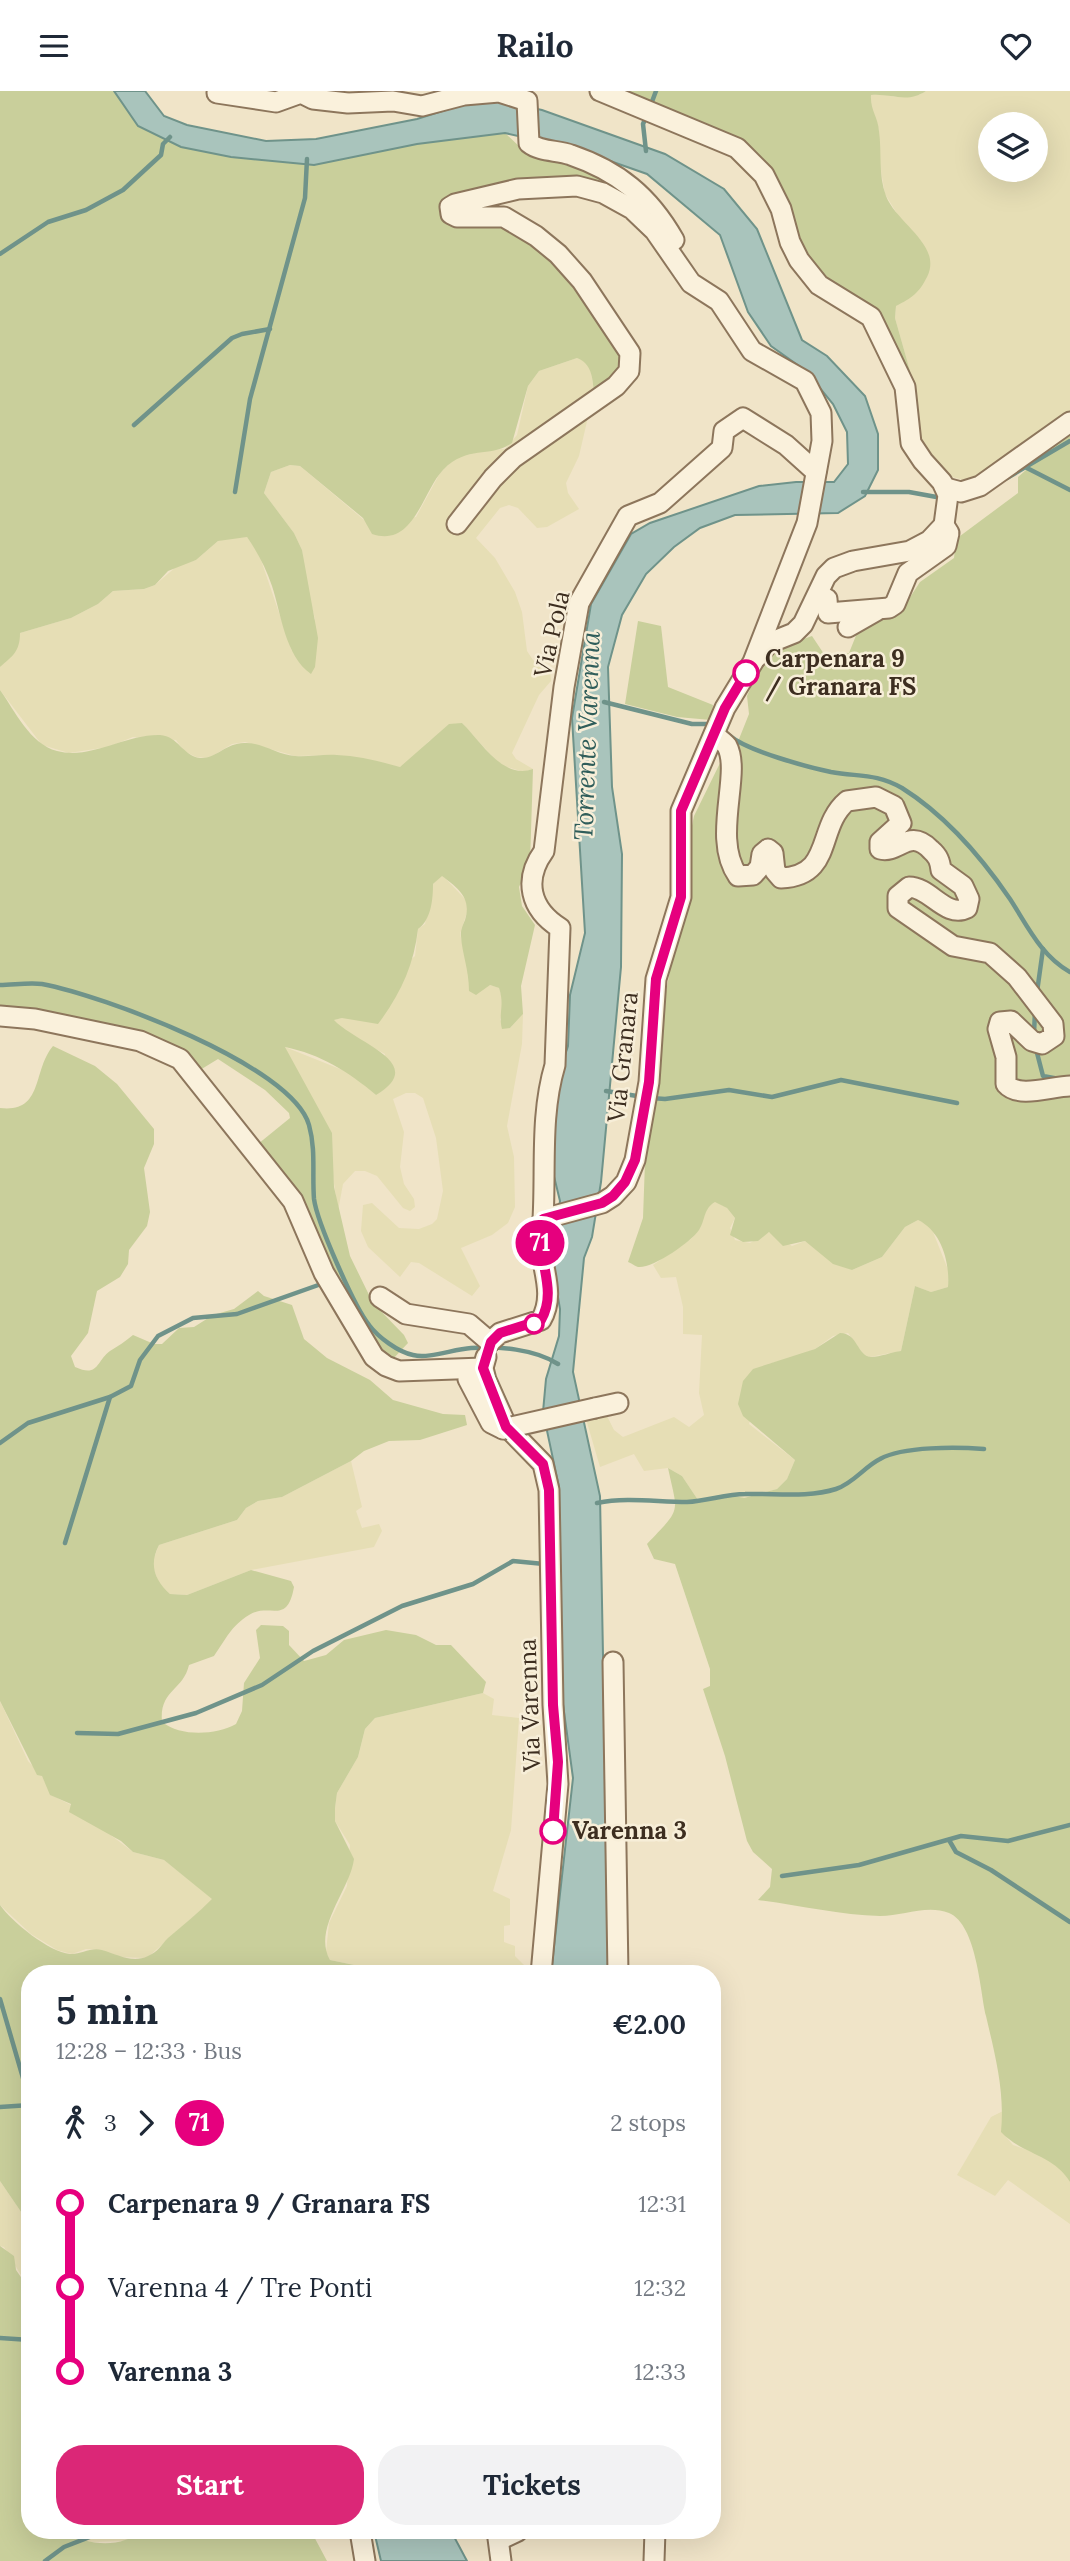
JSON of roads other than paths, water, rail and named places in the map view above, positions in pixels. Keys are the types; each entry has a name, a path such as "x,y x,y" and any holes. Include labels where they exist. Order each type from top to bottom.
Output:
{"street":[{"path":"600,91 737,148 764,175 781,209 790,242 799,260 819,285 871,317 905,387 911,443 947,504 949,533 946,546 908,573 895,604 828,613 827,599"},
{"path":"216,93 276,103 301,93 313,99 348,103 393,101 422,106 464,95 499,92 527,101 529,143 569,154 637,189 662,220 684,258 711,296"},
{"path":"457,524 493,478 513,458 616,386 629,371 631,353 582,281 536,236 504,217 457,217 451,214 450,207 518,190 577,186 603,193 632,209 655,231 691,283 711,296"},
{"name":"Via Granara","path":"547,1217 602,1203 625,1182 635,1160 649,1082 656,979 681,897 681,811 725,708 753,662 807,523 822,440 821,413 805,381 752,351 719,301 711,296"},
{"name":"Via Pola","path":"535,863 544,851 564,687 579,603 628,516 660,503 722,448 724,431 743,418 786,445 816,472"},
{"path":"753,662 769,643 794,633 803,624 826,576 834,568 853,561 921,547 947,504 961,492 980,486 1070,422"},
{"path":"848,627 880,608"},
{"name":"Via Pola","path":"546,731 535,818 535,863 530,880 533,900 545,919 560,928 555,1065 546,1119 547,1217"},
{"path":"714,736 726,744 730,760 726,828 731,867 738,876 753,875 760,867 762,854 768,849 773,853 775,871 781,878 790,878 814,866 821,854 831,820 847,801 876,797 894,806 901,823 880,842 880,849 887,850 908,841 923,843 940,860 941,870 963,886 969,898 967,908 959,911 943,905 924,891 909,887 898,896 898,908 953,946 990,953 1017,978 1053,1024 1054,1036 1047,1042 1037,1044 1011,1021 1000,1022 998,1029 1005,1048 1006,1084 1014,1090 1024,1091 1070,1086"},
{"path":"0,1016 35,1019 140,1041 180,1059 293,1201 324,1273 374,1357 386,1367 399,1371 483,1365"},
{"path":"547,1217 539,1231 548,1281 548,1309 541,1320 500,1333 491,1342 483,1365 498,1408 489,1408 472,1378 468,1379 467,1383 491,1423 503,1429 618,1403"},
{"path":"380,1297 406,1314 469,1324 491,1342"},
{"name":"Via Varenna","path":"498,1408 506,1427 521,1445 532,1451 543,1464 550,1510 552,1696 558,1784 542,1965"},
{"path":"613,1662 618,1965"},
{"path":"361,2539 365,2561"},
{"path":"498,2539 501,2561"},
{"path":"654,2561 655,2539"}],"water":[{"name":"Torrente Varenna","path":"114,91 145,91 164,116 187,125 266,141 316,139 417,119 471,102 504,102 542,110 665,154 724,189 757,229 802,340 827,356 865,396 878,434 878,470 865,496 838,513 735,515 700,528 674,547 646,574 622,615 608,667 612,787 622,854 621,967 601,1182 592,1237 584,1258 573,1372 600,1496 609,1965 552,1965 573,1778 562,1697 559,1487 543,1412 546,1379 559,1336 560,1309 551,1256 560,1201 551,1164 560,1070 568,1046 570,995 585,933 572,718 591,604 631,534 650,523 759,486 834,482 848,464 847,432 833,404 806,371 771,346 748,312 720,235 647,174 576,149 505,133 417,144 314,165 231,157 181,147 138,126"},
{"path":"376,2539 455,2539 467,2561 381,2561"}],"waterway":[{"path":"650,107 656,91"},
{"path":"646,151 643,124 647,115"},
{"path":"0,254 48,222 86,210 123,190 161,155 163,144 170,137"},
{"path":"235,492 250,399 305,198 307,159"},
{"path":"134,425 232,338 270,329"},
{"path":"1007,478 1070,441"},
{"path":"1025,467 1070,490"},
{"path":"863,492 909,492 942,498"},
{"name":"Torrente Varenna","path":"604,702 692,724 711,724"},
{"path":"730,736 764,753 793,762 893,783 918,799 948,824 975,853 1043,949 1070,972"},
{"path":"1037,992 1043,949"},
{"path":"0,985 42,984 106,1002 148,1018 233,1057 268,1079 295,1102 309,1125 313,1153 314,1199 329,1244 362,1315 373,1330 389,1343 401,1351 420,1356 471,1348 493,1348 538,1355 558,1364"},
{"path":"1034,1034 1035,1011"},
{"path":"1036,1049 1043,1076 1059,1079"},
{"path":"651,1098 665,1099 729,1090 772,1097 841,1080 957,1103"},
{"path":"606,1091 643,1097"},
{"path":"0,1443 28,1423 110,1397 131,1386 140,1360 158,1336 193,1318 237,1314 324,1283"},
{"path":"65,1543 110,1397"},
{"path":"597,1503 630,1500 687,1502 738,1494 791,1495 825,1492 842,1486 874,1462 890,1455 931,1448 984,1449"},
{"path":"77,1733 118,1734 196,1713 262,1685 313,1651 402,1606 473,1584 513,1561 544,1564"},
{"path":"782,1876 859,1865 961,1836 1008,1841 1070,1825"},
{"path":"949,1840 956,1852 991,1870 1070,1922"},
{"path":"0,1999 21,2071"},
{"path":"0,2107 21,2106"},
{"path":"0,2338 21,2339"},
{"path":"45,2561 64,2547 84,2539"}],"place":[{"name":"Carpenara 9 / Granara FS","path":"746,673"},
{"name":"Varenna 3","path":"553,1831"}]}
